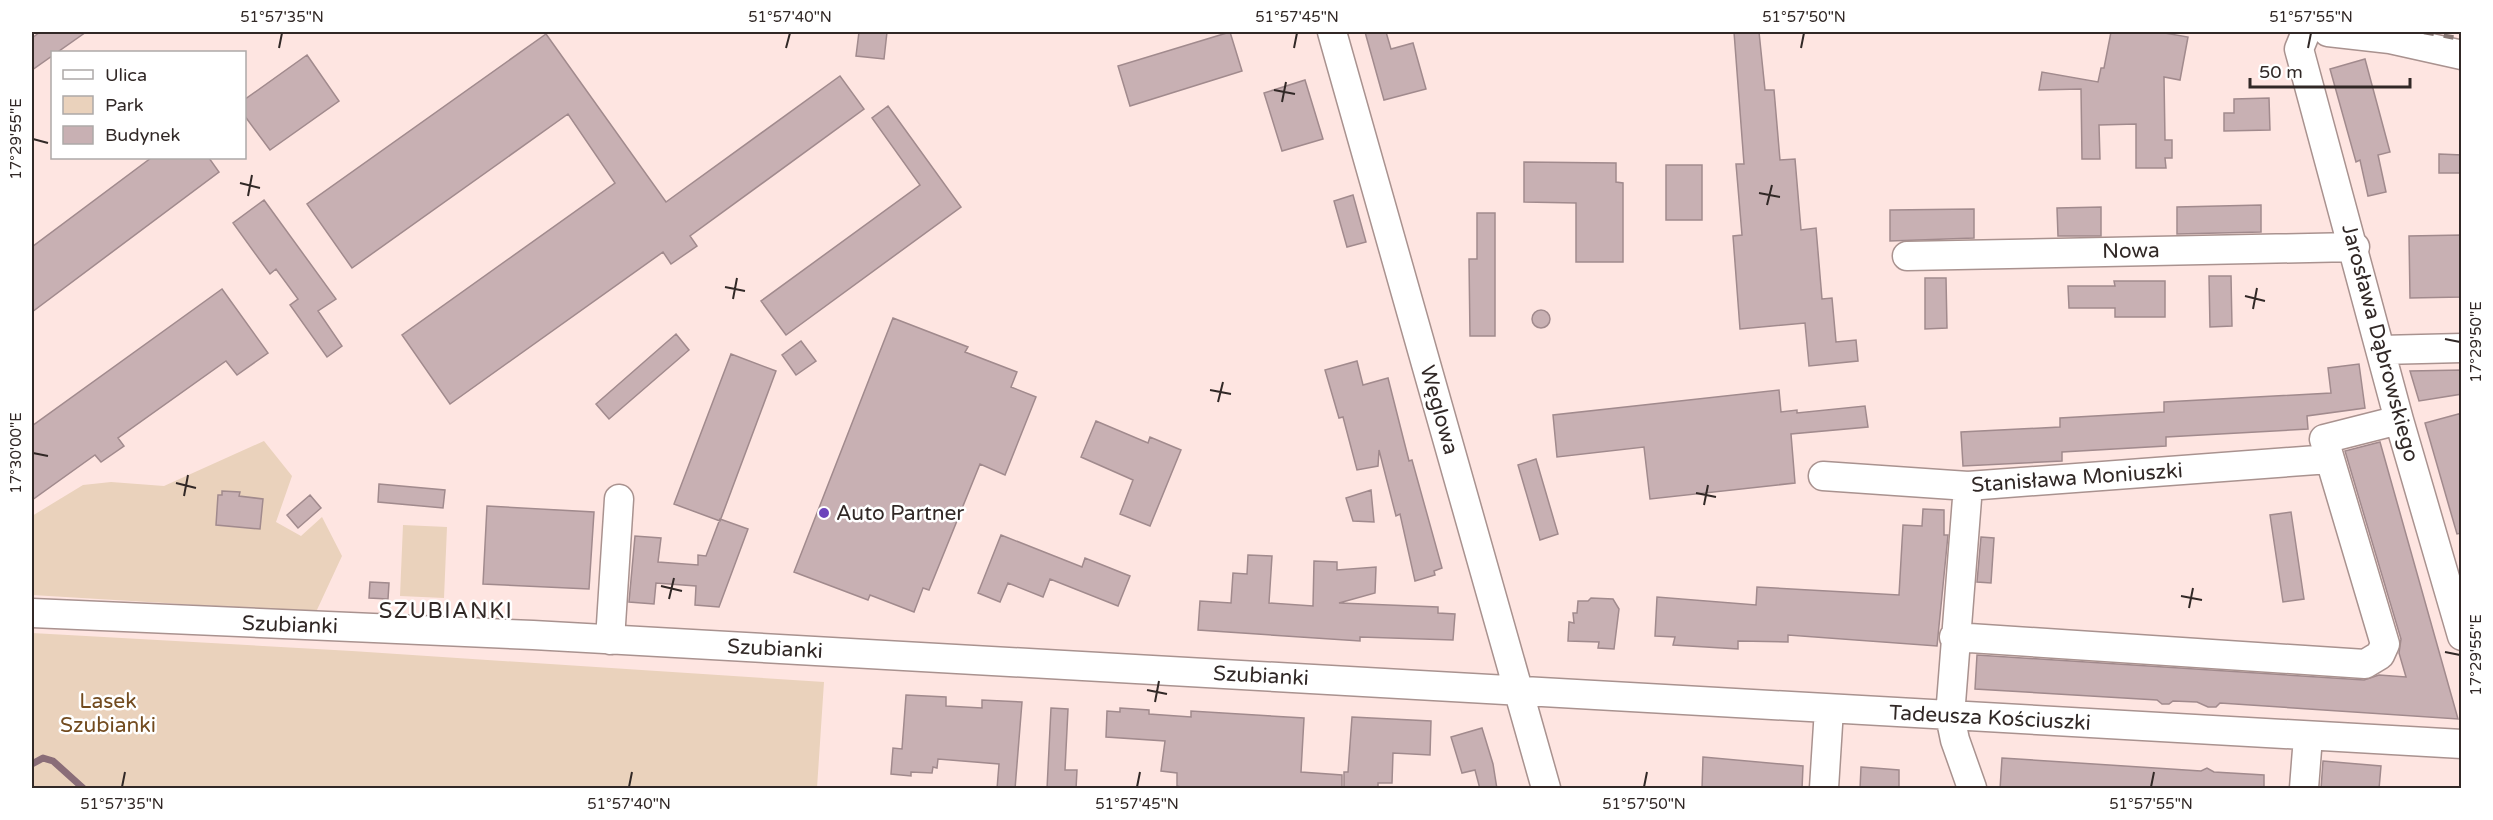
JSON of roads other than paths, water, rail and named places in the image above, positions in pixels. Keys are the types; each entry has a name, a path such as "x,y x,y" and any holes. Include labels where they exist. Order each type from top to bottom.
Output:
{"street":[{"name":"Węglowa","path":"1332,32 1546,789"},
{"path":"2328,32 2391,39 2462,56"},
{"name":"Jarosława Dąbrowskiego","path":"2303,40 2399,420 2462,636"},
{"name":"Nowa","path":"1906,256 2355,247"},
{"path":"2381,350 2462,348"},
{"path":"1954,637 2365,664 2380,655 2385,645 2324,440 2399,420"},
{"name":"Stanisława Moniuszki","path":"1823,476 1968,486 2330,459"},
{"path":"1968,486 1954,637 1950,716 1954,740 1972,789"},
{"path":"610,640 619,499"},
{"name":"Szubianki","path":"32,613 610,640 1519,692"},
{"name":"Tadeusza Kościuszki","path":"1519,692 2462,744"},
{"path":"1824,789 1829,709"},
{"path":"2304,789 2308,737"}],"waterway":[{"path":"32,764 43,758 53,761 83,788"}],"railway":[{"path":"2424,32 2462,39"}],"place":[{"name":"Auto Partner","path":"824,513"}],"district":[{"name":"SZUBIANKI","path":"446,611"}],"park label":[{"name":"Lasek Szubianki","path":"108,713"}]}
